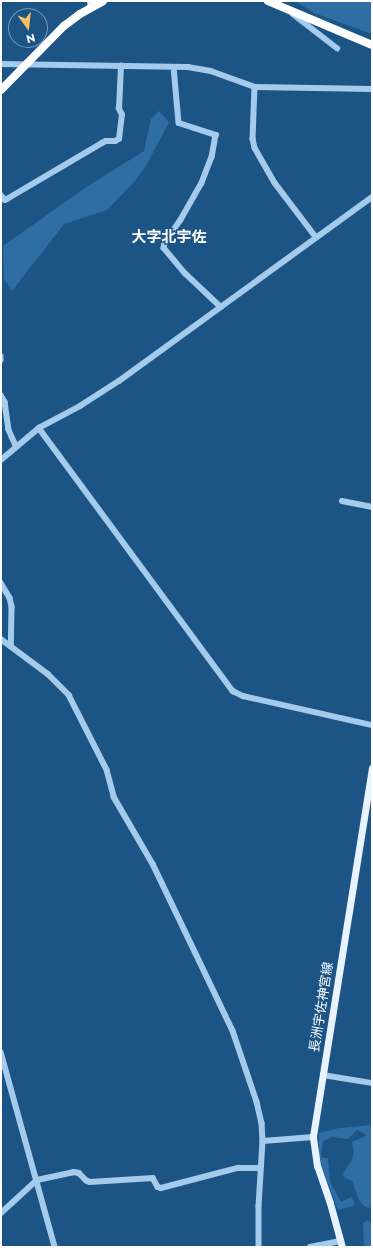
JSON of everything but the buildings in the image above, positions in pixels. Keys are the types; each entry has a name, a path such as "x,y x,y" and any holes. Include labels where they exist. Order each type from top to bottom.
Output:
{"highway":[{"path":"1,90 64,26 90,4 104,1"},
{"path":"268,1 372,45"}],"main road":[{"name":"長洲宇佐神宮線","path":"341,1244 330,1203 317,1166 313,1137 372,768"}],"street":[{"path":"288,10 337,48"},
{"path":"1,64 198,68 255,87 372,89"},
{"path":"1,195 5,200 102,143 106,141 115,142 119,139 122,115 119,109 121,66"},
{"path":"174,67 179,123 216,135 212,157 202,183 181,220 165,243 164,248 186,274 221,307"},
{"path":"255,87 253,139 255,148 275,183 316,237"},
{"path":"1,460 39,428 95,397 372,197"},
{"path":"1,395 5,402 9,430 16,446"},
{"path":"39,428 234,691 243,696 372,725"},
{"path":"342,501 372,507"},
{"path":"1,583 10,598 12,607 11,646"},
{"path":"1,639 54,679 69,695 80,714 107,770 114,797 153,864 227,1018 260,1111 263,1141 260,1168 259,1247"},
{"path":"1,1052 55,1247"},
{"path":"322,1075 372,1083"},
{"path":"263,1141 313,1137"},
{"path":"1,1213 37,1180 76,1172 90,1182 153,1178 158,1187 161,1188 238,1168 260,1168"},
{"path":"310,1247 341,1244"}],"shaded area":[{"path":"295,1 372,1 372,34 314,13"},
{"path":"159,111 169,122 146,166 135,181 107,210 64,224 12,291 4,279 3,246 85,188 144,151 151,119"},
{"path":"372,1125 372,1207 368,1208 364,1206 359,1200 352,1181 345,1178 343,1174 354,1153 352,1142 366,1136 365,1134 357,1130 348,1139 332,1137 323,1141 321,1155 322,1158 328,1158 330,1182 341,1202 351,1197 355,1202 353,1206 338,1210 319,1158 319,1133 339,1128"},
{"path":"368,1220 372,1225 372,1247 364,1247 363,1223"}],"district":[{"name":"大字北宇佐","path":"169,237"}]}
